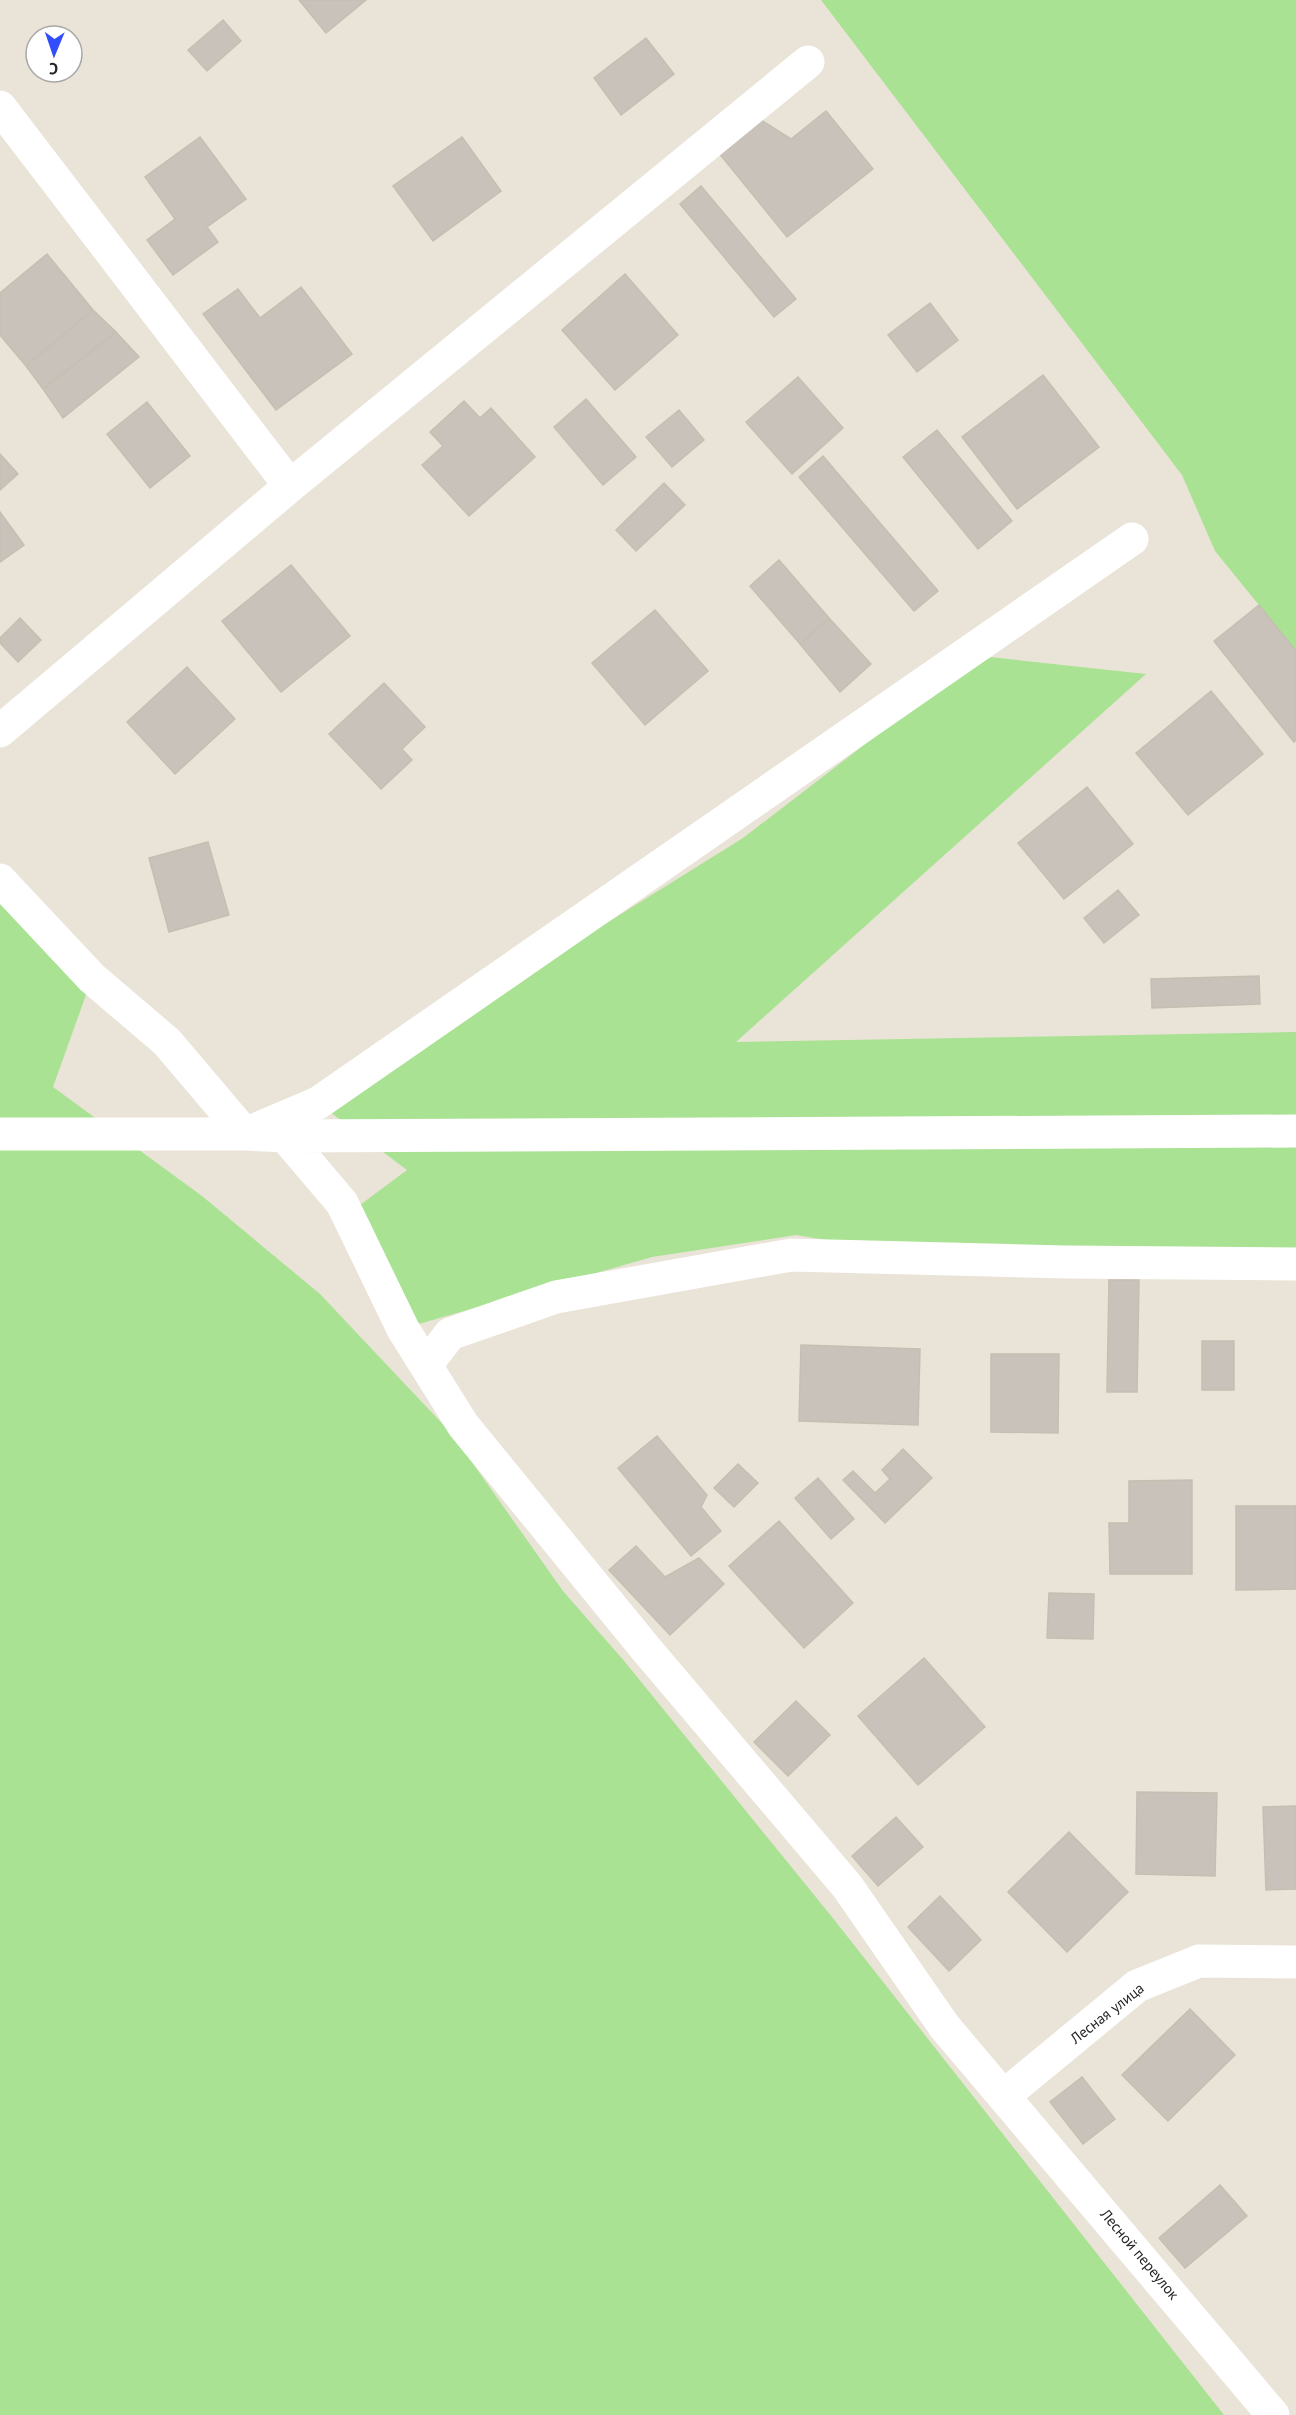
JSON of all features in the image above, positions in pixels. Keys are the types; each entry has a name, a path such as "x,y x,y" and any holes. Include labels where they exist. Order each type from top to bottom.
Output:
{"street":[{"path":"0,731 290,486 808,62"},
{"path":"0,107 290,486"},
{"path":"245,1134 318,1103 1132,539"},
{"path":"0,880 92,978 167,1042 245,1134"},
{"path":"0,1134 285,1136 1296,1131"},
{"name":"Лесной переулок","path":"285,1136 342,1203 403,1329 463,1425 646,1649 847,1886 944,2026 1005,2095 1273,2415"},
{"path":"426,1365 450,1334 556,1297 791,1256 1296,1264"},
{"name":"Лесная улица","path":"1005,2095 1137,1986 1198,1961 1296,1962"}],"green space":[{"path":"821,0 1296,0 1296,651 1215,551 1182,475"},
{"path":"980,656 1146,674 736,1042 1296,1032 1296,1257 913,1254 796,1235 652,1257 415,1325 356,1208 407,1170 318,1103 743,838"},
{"path":"0,880 92,978 53,1087 202,1196 320,1294 452,1434 563,1591 625,1662 832,1917 1224,2415 0,2415"}],"building":[{"path":"299,0 366,0 326,33"},
{"path":"223,20 241,41 207,71 188,50"},
{"path":"646,38 674,74 621,115 594,78"},
{"path":"826,111 873,169 787,237 719,153 761,120 791,139"},
{"path":"200,137 246,199 207,227 218,242 173,275 147,240 175,219 145,177"},
{"path":"462,137 501,191 433,241 393,186"},
{"path":"701,186 796,299 774,317 680,204"},
{"path":"47,254 93,310 26,366 0,335 0,293"},
{"path":"625,274 678,335 615,390 562,330"},
{"path":"301,287 352,354 276,410 203,314 238,289 260,318"},
{"path":"930,303 958,340 917,372 888,335"},
{"path":"93,310 116,332 43,389 26,366"},
{"path":"116,332 139,357 63,418 43,389"},
{"path":"1043,375 1099,447 1017,509 962,437"},
{"path":"798,377 843,428 792,474 746,422"},
{"path":"586,399 636,457 603,485 554,427"},
{"path":"464,401 480,418 491,408 535,457 469,516 422,465 443,446 430,432"},
{"path":"147,402 190,456 150,488 107,434"},
{"path":"679,410 704,440 672,467 646,437"},
{"path":"937,430 1012,521 978,549 903,457"},
{"path":"0,454 18,474 0,490"},
{"path":"823,456 938,591 914,611 799,477"},
{"path":"664,483 685,505 636,551 616,530"},
{"path":"0,512 24,545 0,562"},
{"path":"779,560 829,618 800,644 750,586"},
{"path":"291,565 350,636 281,692 222,621"},
{"path":"1259,605 1296,651 1296,740 1294,742 1214,641"},
{"path":"655,610 708,671 645,725 592,663"},
{"path":"20,618 41,640 18,662 0,643 0,638"},
{"path":"829,618 871,664 840,692 800,644"},
{"path":"187,667 235,719 175,774 127,722"},
{"path":"384,683 425,727 402,749 412,760 381,789 329,734"},
{"path":"1211,691 1263,754 1188,815 1136,753"},
{"path":"1087,787 1133,844 1064,899 1018,843"},
{"path":"208,842 229,915 169,932 149,858"},
{"path":"1118,890 1139,915 1104,943 1084,918"},
{"path":"1259,976 1260,1004 1152,1008 1151,979"},
{"path":"1109,1280 1139,1280 1137,1392 1107,1392"},
{"path":"1202,1341 1234,1341 1234,1390 1202,1390"},
{"path":"801,1345 920,1349 918,1425 799,1421"},
{"path":"991,1354 1059,1354 1058,1433 991,1432"},
{"path":"657,1436 707,1495 701,1507 721,1531 691,1556 618,1468"},
{"path":"903,1449 932,1478 885,1523 843,1480 853,1471 875,1493 890,1479 882,1470"},
{"path":"738,1464 758,1483 734,1507 714,1488"},
{"path":"818,1478 854,1519 831,1539 795,1498"},
{"path":"1192,1480 1192,1574 1110,1574 1109,1523 1129,1523 1129,1481"},
{"path":"1236,1506 1296,1506 1296,1589 1236,1590"},
{"path":"779,1521 853,1603 804,1648 729,1566"},
{"path":"636,1546 665,1577 699,1558 724,1584 670,1635 609,1570"},
{"path":"1049,1593 1094,1594 1093,1639 1047,1638"},
{"path":"924,1658 985,1727 918,1785 858,1716"},
{"path":"796,1701 830,1735 788,1776 754,1742"},
{"path":"1137,1792 1217,1793 1215,1876 1136,1874"},
{"path":"1296,1806 1296,1889 1266,1890 1263,1807"},
{"path":"896,1817 923,1847 878,1886 852,1856"},
{"path":"1069,1832 1128,1892 1067,1952 1008,1892"},
{"path":"940,1896 981,1940 949,1971 908,1927"},
{"path":"1190,2009 1235,2055 1168,2121 1122,2075"},
{"path":"1082,2077 1115,2119 1083,2144 1050,2102"},
{"path":"1220,2185 1247,2216 1185,2268 1159,2238"}]}
